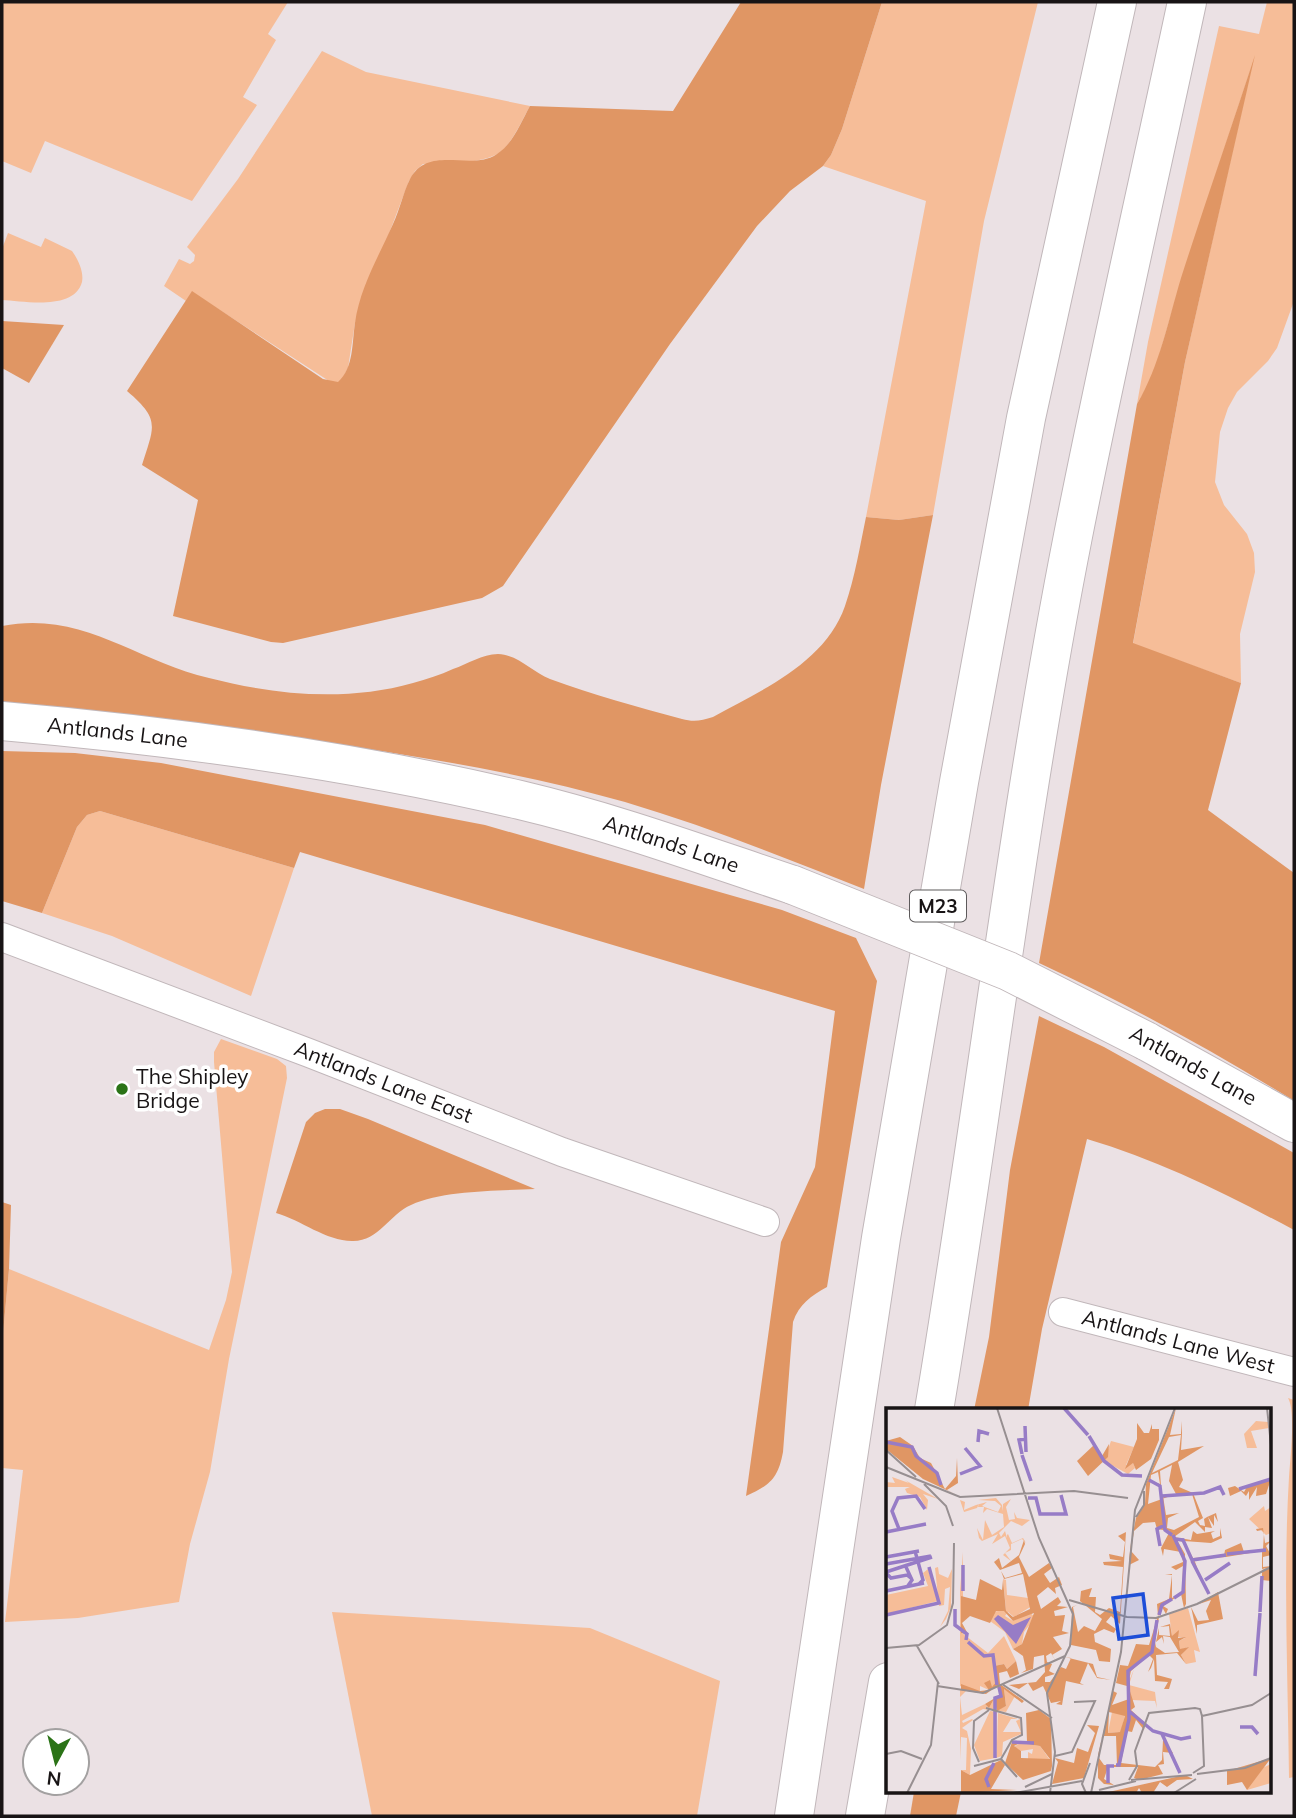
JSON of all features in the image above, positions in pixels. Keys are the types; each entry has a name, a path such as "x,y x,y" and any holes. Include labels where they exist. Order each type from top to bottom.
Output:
{"main road":[{"name":"M23","path":"794,1816 881,1238 959,782 1026,418 1117,2"},
{"path":"934,1408 962,1244 1014,880 1073,537 1187,2"},
{"name":"Antlands Lane","path":"2,721 118,731 241,747 385,772 522,800 615,826 793,885 1008,971 1146,1041 1294,1123"},
{"path":"864,1816 886,1693"}],"street":[{"name":"Antlands Lane East","path":"2,937 562,1152 765,1222"},
{"name":"Antlands Lane West","path":"1063,1312 1294,1372"}],"shaded area":[{"path":"2,2 288,2 268,34 276,40 243,97 257,105 192,201 45,141 31,173 2,161"},
{"path":"741,2 882,2 842,129 823,166 790,191 757,226 670,344 503,586 482,598 283,643 173,616 198,500 142,465 152,424 145,409 127,391 192,291 323,379 338,382 350,362 357,310 366,284 410,179 418,169 439,160 475,161 497,154 512,139 530,106 673,111"},
{"path":"882,2 1038,2 984,221 933,515 899,520 866,517 926,201 823,166 842,129"},
{"path":"1267,2 1294,2 1294,301 1277,348 1237,392 1220,432 1215,482 1224,505 1247,534 1254,553 1255,572 1240,634 1241,683 1133,644 1185,362 1252,65 1182,277 1157,363 1137,404 1148,342 1219,26 1259,34"},
{"path":"322,51 366,72 530,106 512,139 497,154 477,161 423,164 415,171 355,323 348,368 338,383 332,383 192,292 186,301 164,286 179,259 190,264 194,261 195,255 187,247 238,179"},
{"path":"1255,55 1185,362 1133,643 1241,683 1208,810 1294,873 1294,1101 1169,1028 1039,963 1137,404 1158,358 1181,278"},
{"path":"8,233 41,247 45,238 72,251 82,274 82,282 77,291 59,301 2,300 2,249"},
{"path":"2,321 64,325 29,383 2,368"},
{"path":"933,515 881,785 864,889 655,811 509,774 313,741 2,706 2,626 31,623 58,625 83,631 209,678 259,689 311,694 362,693 388,689 433,677 486,656 506,655 550,679 583,690 682,719 705,719 790,673 823,644 836,626 845,606 866,517 899,520"},
{"path":"2,751 75,753 161,763 485,825 782,910 856,938 877,981 827,1287 806,1301 793,1322 783,1452 772,1480 746,1496 781,1242 815,1167 835,1011 300,852 294,868 100,811 87,815 77,827 42,913 2,901"},
{"path":"100,811 294,868 251,996 112,936 42,913 77,827 87,815"},
{"path":"1039,1016 1104,1047 1294,1153 1294,1230 1167,1168 1087,1139 1042,1329 1028,1408 974,1408 989,1337 1010,1170"},
{"path":"221,1039 277,1059 286,1066 287,1078 229,1359 210,1472 190,1544 179,1602 78,1618 5,1622 23,1470 2,1468 2,1344 9,1269 209,1350 226,1300 232,1272 214,1062 214,1052"},
{"path":"325,1109 340,1109 368,1119 535,1189 439,1196 404,1209 369,1237 352,1241 333,1238 276,1213 306,1122 315,1113"},
{"path":"2,1202 11,1205 9,1269 2,1344"},
{"path":"1288,1398 1294,1400 1294,1777 1289,1778 1286,1552 1292,1424"},
{"path":"332,1612 590,1628 720,1681 697,1816 372,1816"},
{"path":"914,1794 961,1794 956,1816 910,1816"}],"place":[{"name":"The Shipley Bridge","path":"122,1089"}]}
